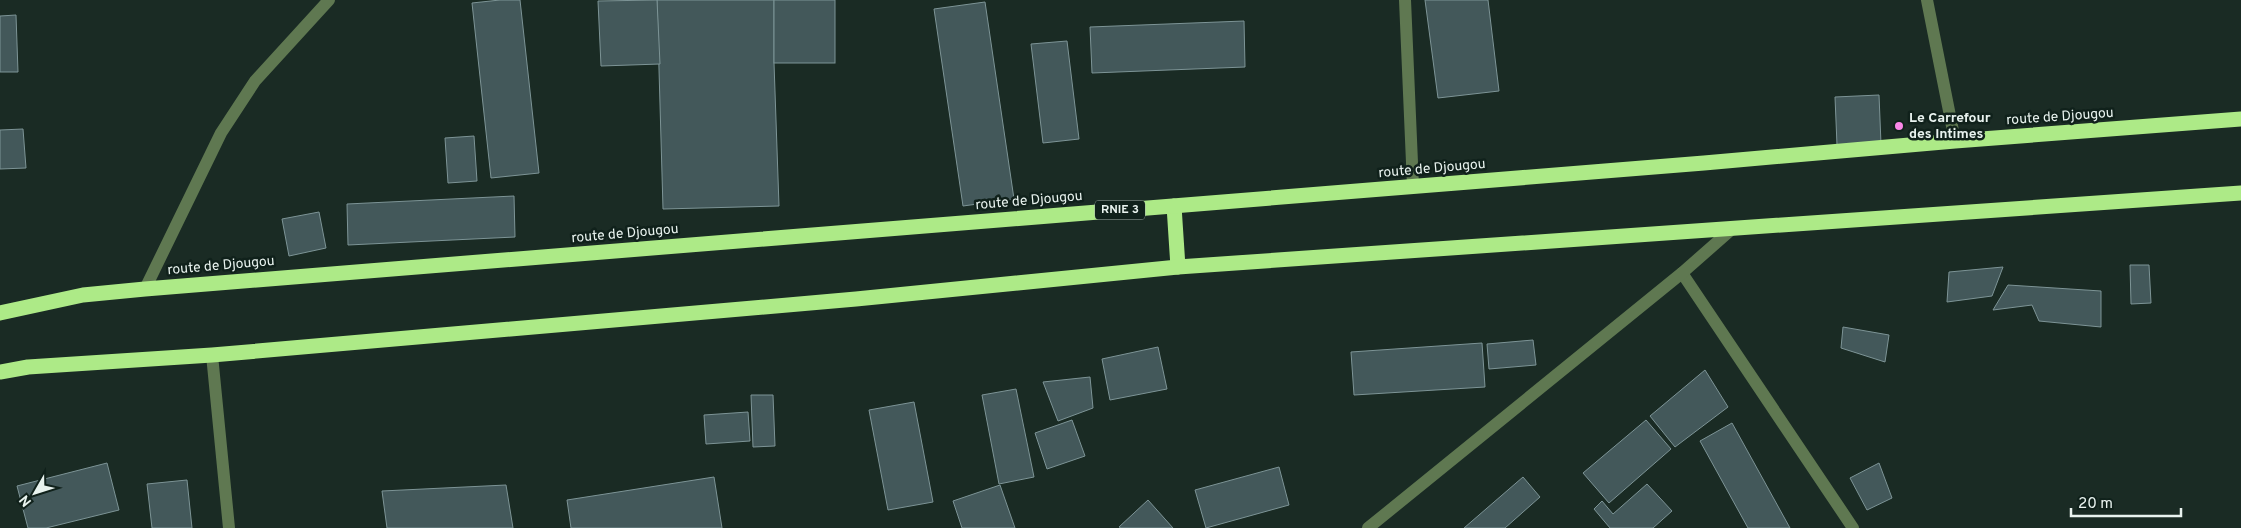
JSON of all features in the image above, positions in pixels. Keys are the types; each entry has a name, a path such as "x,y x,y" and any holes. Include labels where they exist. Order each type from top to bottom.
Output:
{"highway":[{"name":"route de Djougou","path":"0,313 83,295 145,289 2241,119"},
{"path":"0,372 28,367 212,355 856,299 1178,267 2241,193"},
{"path":"1174,206 1178,267"}],"street":[{"path":"145,289 226,126 254,81 329,0"},
{"path":"1405,0 1413,186"},
{"path":"1927,0 1955,141"},
{"path":"1368,528 1682,273 1732,229"},
{"path":"1682,273 1853,528"},
{"path":"212,355 230,528"}],"building":[{"path":"520,0 539,173 491,178 472,3"},
{"path":"657,0 774,0 774,63 779,206 663,209"},
{"path":"657,0 660,64 601,66 598,1"},
{"path":"774,0 835,0 835,63 774,63"},
{"path":"1425,0 1488,0 1499,91 1438,98"},
{"path":"985,2 1014,199 963,206 934,9"},
{"path":"16,15 18,72 0,72 0,16"},
{"path":"1244,21 1245,67 1092,73 1090,27"},
{"path":"1067,41 1079,139 1043,143 1031,44"},
{"path":"1879,95 1881,144 1837,145 1835,97"},
{"path":"23,129 26,168 0,169 0,130"},
{"path":"474,136 477,181 448,183 445,138"},
{"path":"514,196 515,237 348,245 347,204"},
{"path":"319,212 326,248 289,256 282,219"},
{"path":"2130,265 2149,265 2151,303 2131,304"},
{"path":"2003,267 1992,296 1947,302 1949,272"},
{"path":"2008,285 2101,291 2101,327 2039,321 2032,305 1993,310"},
{"path":"1843,327 1889,335 1885,362 1841,348"},
{"path":"1533,340 1536,365 1489,369 1487,344"},
{"path":"1482,343 1485,387 1354,395 1351,352"},
{"path":"1158,347 1167,389 1110,400 1102,359"},
{"path":"1705,370 1728,407 1675,447 1650,416"},
{"path":"1090,377 1093,408 1058,421 1043,382"},
{"path":"1016,389 1034,477 999,484 982,395"},
{"path":"751,395 773,395 775,446 753,447"},
{"path":"914,402 933,502 888,510 869,410"},
{"path":"748,412 750,441 706,444 704,415"},
{"path":"1072,420 1085,456 1047,469 1035,433"},
{"path":"1646,420 1671,449 1609,503 1583,473"},
{"path":"1732,423 1790,528 1748,528 1700,441"},
{"path":"107,463 119,510 46,528 28,528 17,486"},
{"path":"1879,463 1892,498 1867,510 1850,478"},
{"path":"1279,467 1289,505 1206,528 1195,490"},
{"path":"714,477 722,528 571,528 567,500"},
{"path":"1523,477 1540,497 1505,528 1464,528"},
{"path":"187,480 192,528 152,528 147,484"},
{"path":"1647,484 1672,511 1653,528 1610,528 1594,509 1602,501 1613,514"},
{"path":"506,485 513,528 387,528 382,491"},
{"path":"1000,485 1015,528 962,528 953,501"},
{"path":"1148,500 1173,528 1119,527"}],"place":[{"name":"Le Carrefour des Intimes","path":"1899,126"}]}
